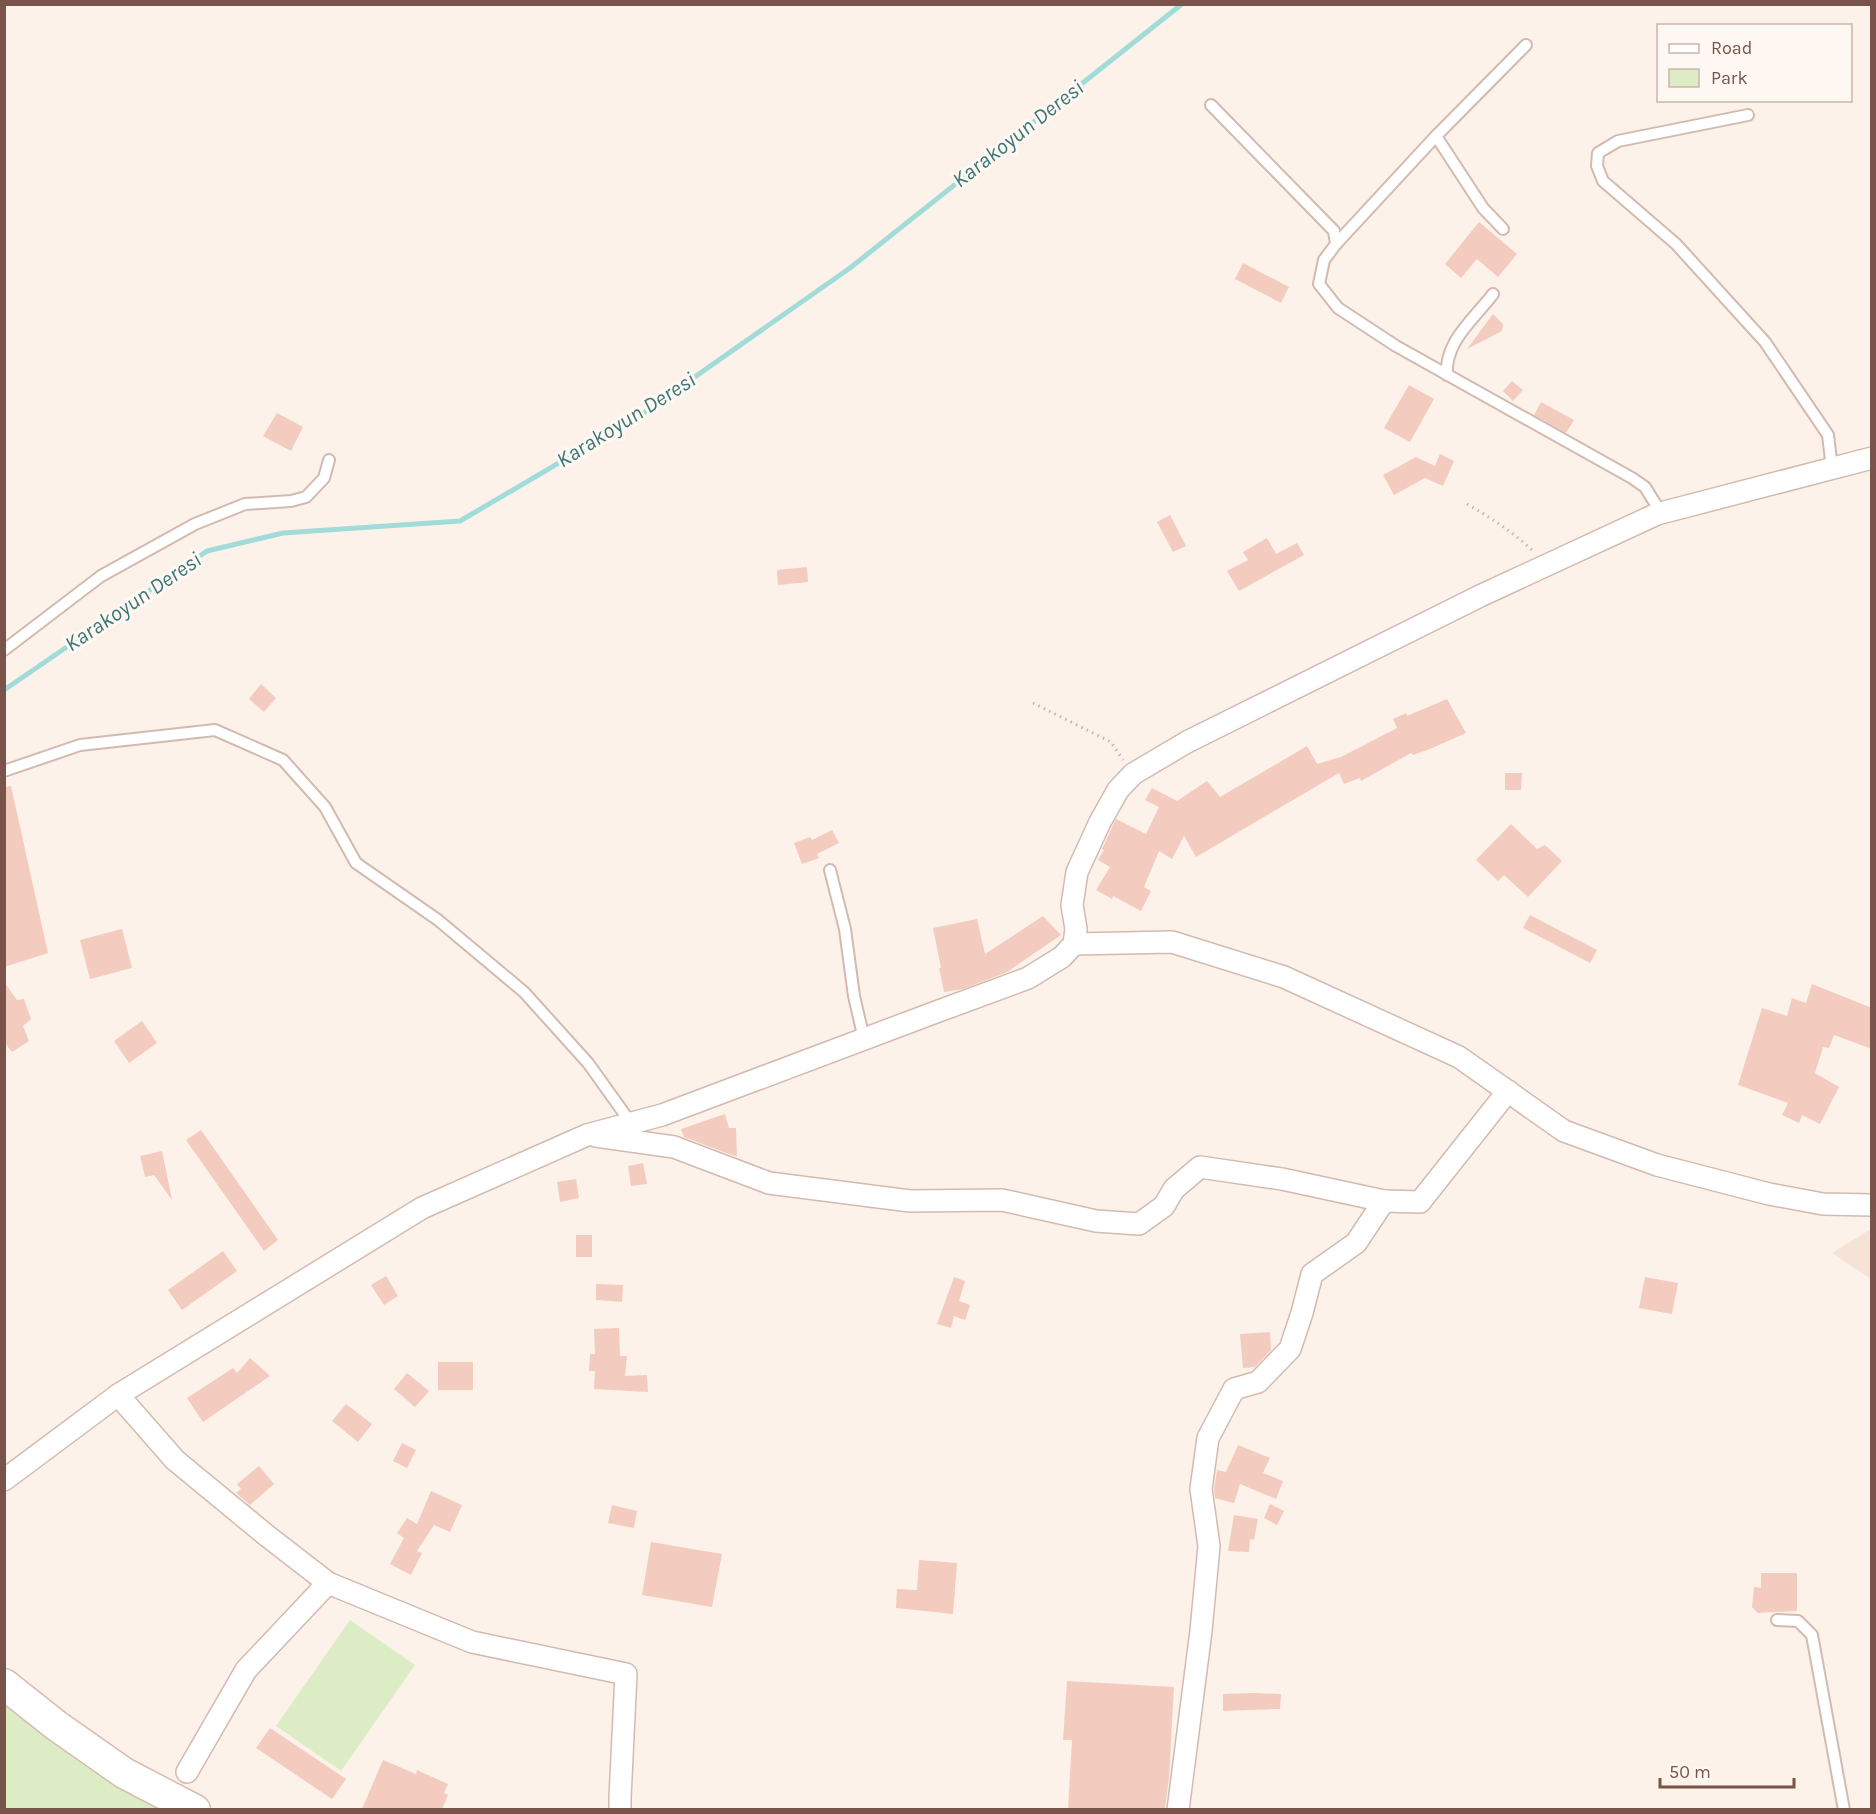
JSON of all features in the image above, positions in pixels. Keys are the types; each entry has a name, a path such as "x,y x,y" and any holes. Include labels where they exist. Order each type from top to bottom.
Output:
{"main road":[{"path":"4,1684 57,1726 123,1773 195,1809"}],"street":[{"path":"4,1480 118,1395 422,1208 587,1135 662,1115 1028,978 1062,957 1074,944 1076,929 1072,905 1077,872 1118,790 1132,774 1187,742 1479,596 1661,513 1872,458"},
{"path":"1074,944 1172,942 1284,977 1459,1057 1564,1131 1657,1165 1769,1194 1823,1204 1872,1205"},
{"path":"587,1135 674,1147 769,1184 910,1201 1002,1200 1096,1221 1139,1224 1164,1206 1174,1189 1200,1167 1282,1179 1384,1201 1420,1202 1508,1091"},
{"path":"1178,1809 1201,1631 1209,1546 1201,1489 1208,1437 1234,1389 1258,1382 1290,1349 1312,1274 1356,1243 1384,1201"},
{"path":"118,1395 175,1460 328,1583 472,1642 626,1674 620,1809"},
{"path":"187,1772 246,1670 328,1583"}],"lane":[{"path":"1526,45 1436,136 1336,244 1324,260 1319,284 1338,308 1396,346 1632,478 1645,487 1661,513"},
{"path":"1211,105 1334,231 1336,244"},
{"path":"1748,115 1618,141 1598,153 1597,166 1603,181 1676,244 1765,342 1828,435 1832,469"},
{"path":"1436,136 1483,208 1503,229"},
{"path":"1447,375 1446,367 1451,350 1462,330 1493,294"},
{"path":"4,650 101,576 195,524 245,504 291,501 306,497 324,478 329,460"},
{"path":"4,771 80,746 215,730 283,760 325,807 356,863 438,920 524,992 588,1063 631,1123"},
{"path":"830,870 845,929 854,996 864,1039"},
{"path":"1777,1620 1798,1621 1812,1635 1845,1809"}],"path":[{"path":"1467,504 1495,520 1519,538 1546,565"},
{"path":"1033,703 1111,742 1132,774"}],"shaded area":[{"path":"1871,1229 1871,1279 1832,1253"}],"green space":[{"path":"350,1620 415,1665 341,1771 276,1726"},
{"path":"4,1697 173,1809 5,1809"}],"building":[{"path":"1479,222 1517,254 1498,277 1477,259 1461,278 1445,264"},
{"path":"1243,263 1289,287 1281,303 1235,279"},
{"path":"1493,314 1503,324 1502,331 1467,349"},
{"path":"1512,381 1523,390 1513,401 1503,391"},
{"path":"1409,385 1434,399 1410,442 1384,428"},
{"path":"1541,402 1574,420 1566,433 1534,415"},
{"path":"277,413 303,427 291,451 263,436"},
{"path":"1440,454 1454,461 1443,486 1425,478 1394,495 1383,475 1416,457 1435,466"},
{"path":"1170,515 1186,546 1173,552 1157,522"},
{"path":"1267,538 1276,554 1297,543 1304,555 1239,591 1227,571 1248,560 1243,552"},
{"path":"807,567 808,582 778,585 777,570"},
{"path":"261,684 276,698 264,712 249,699"},
{"path":"1447,699 1466,733 1430,749 1413,755 1411,753 1361,781 1360,778 1344,784 1339,773 1196,857 1184,836 1172,859 1159,851 1144,887 1151,891 1141,911 1096,890 1110,867 1098,860 1116,819 1146,834 1159,807 1145,800 1152,788 1177,801 1207,781 1220,797 1307,746 1317,764 1341,757 1397,728 1393,719 1406,713 1407,716"},
{"path":"1505,773 1522,773 1521,790 1505,790"},
{"path":"11,786 48,953 4,967 4,787"},
{"path":"1511,824 1537,849 1545,845 1562,861 1528,897 1504,875 1498,881 1476,860"},
{"path":"832,830 839,843 817,854 819,858 802,864 794,843 810,837 812,840"},
{"path":"1530,915 1597,950 1590,963 1523,928"},
{"path":"1043,916 1061,935 1007,972 963,989 944,992 933,928 977,919 985,954"},
{"path":"122,929 132,968 90,979 80,940"},
{"path":"4,982 17,1000 24,999 31,1019 23,1026 29,1041 12,1052 4,1042"},
{"path":"1812,984 1872,1008 1872,1049 1834,1035 1829,1048 1823,1047 1815,1073 1839,1087 1820,1124 1802,1115 1799,1123 1782,1115 1788,1103 1738,1085 1762,1008 1787,1016 1792,998 1806,1003"},
{"path":"142,1021 157,1043 129,1063 114,1041"},
{"path":"725,1114 729,1128 736,1128 737,1157 684,1137 681,1129"},
{"path":"201,1130 278,1240 264,1251 186,1140"},
{"path":"162,1151 172,1200 154,1175 145,1177 140,1156"},
{"path":"643,1163 647,1184 631,1186 628,1166"},
{"path":"576,1179 579,1198 560,1202 557,1182"},
{"path":"576,1235 592,1235 592,1257 576,1257"},
{"path":"223,1251 237,1271 182,1310 168,1290"},
{"path":"386,1276 398,1296 384,1305 371,1285"},
{"path":"954,1277 965,1281 959,1301 970,1305 965,1320 954,1316 951,1328 937,1324"},
{"path":"1645,1277 1678,1283 1672,1314 1639,1308"},
{"path":"596,1284 623,1285 622,1302 596,1300"},
{"path":"619,1328 620,1356 627,1356 625,1376 647,1375 648,1392 594,1389 595,1371 589,1371 590,1354 595,1354 594,1329"},
{"path":"1270,1332 1271,1350 1255,1367 1243,1368 1240,1334"},
{"path":"250,1358 270,1376 203,1422 187,1398 233,1368 237,1373"},
{"path":"438,1362 473,1362 473,1390 438,1390"},
{"path":"407,1373 429,1391 415,1407 394,1389"},
{"path":"346,1404 372,1424 358,1442 332,1421"},
{"path":"402,1443 416,1450 407,1468 393,1461"},
{"path":"1238,1445 1270,1458 1263,1473 1283,1481 1276,1499 1240,1484 1234,1503 1215,1498 1217,1470 1226,1472"},
{"path":"259,1466 274,1484 250,1505 236,1493 241,1489 237,1484"},
{"path":"431,1491 462,1505 450,1532 434,1525 417,1551 422,1553 411,1575 390,1564 404,1538 397,1533 407,1518 417,1524"},
{"path":"1270,1504 1284,1511 1277,1525 1264,1518"},
{"path":"612,1505 637,1511 634,1528 608,1523"},
{"path":"1234,1515 1258,1519 1254,1540 1250,1539 1249,1552 1228,1551"},
{"path":"651,1542 722,1554 712,1607 642,1595"},
{"path":"919,1560 957,1563 953,1614 896,1608 897,1589 917,1590"},
{"path":"1761,1573 1797,1573 1797,1611 1758,1613 1752,1607 1754,1587 1761,1588"},
{"path":"1067,1681 1174,1687 1165,1809 1068,1809 1072,1740 1063,1740"},
{"path":"1223,1694 1281,1694 1280,1709 1223,1711"},
{"path":"270,1728 346,1779 332,1799 256,1748"},
{"path":"383,1760 416,1774 417,1770 448,1784 444,1793 448,1795 442,1809 362,1809"}],"waterway":[{"name":"Karakoyun Deresi","path":"4,690 207,551 283,533 460,521 642,414 850,268 1182,4"}]}
